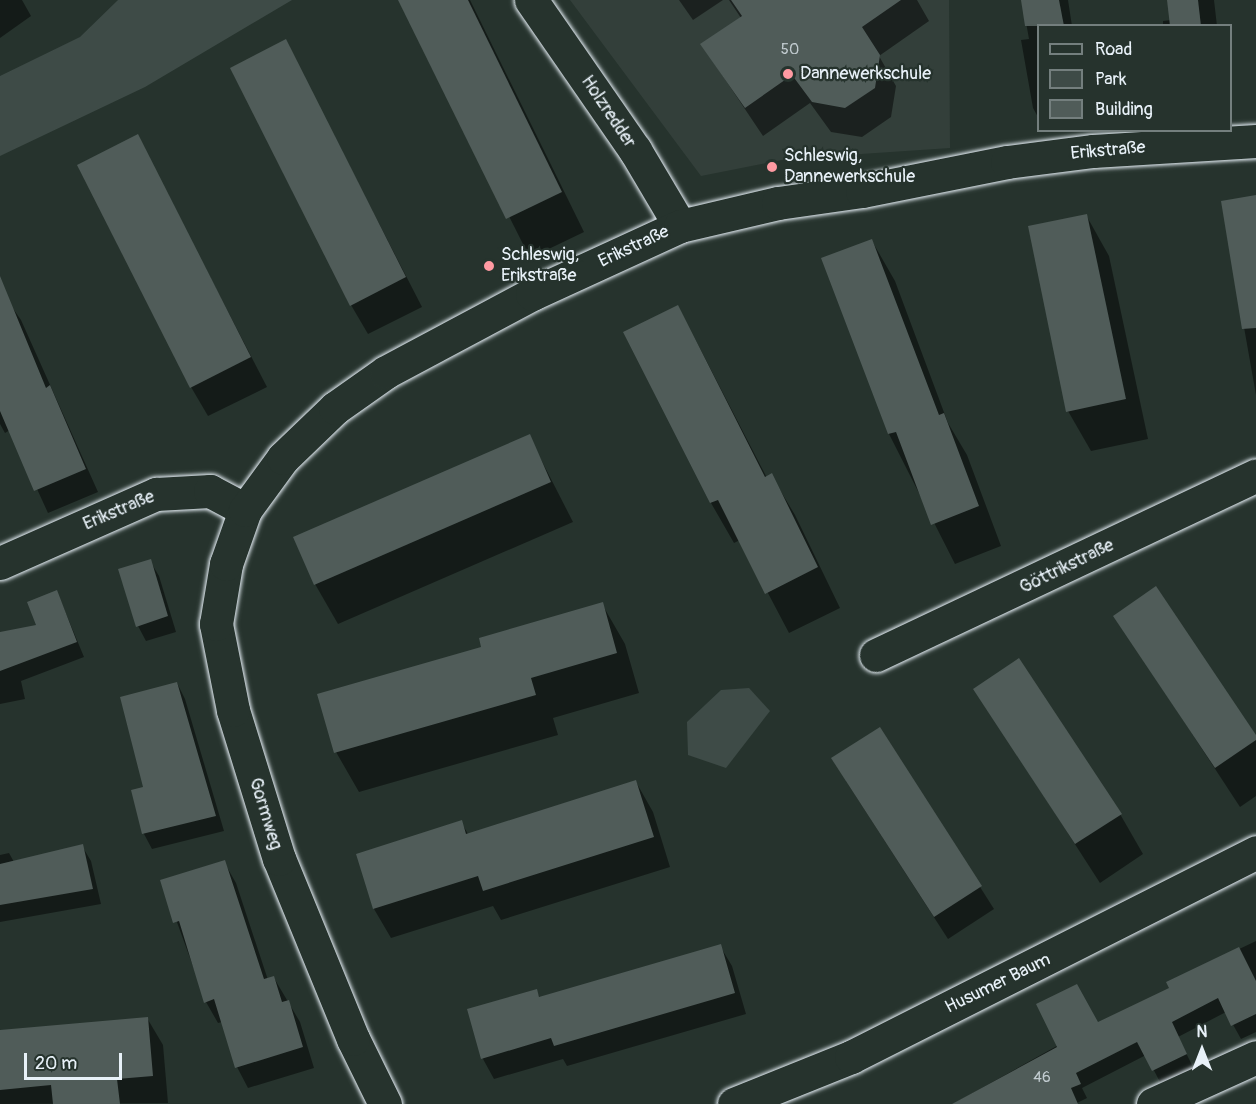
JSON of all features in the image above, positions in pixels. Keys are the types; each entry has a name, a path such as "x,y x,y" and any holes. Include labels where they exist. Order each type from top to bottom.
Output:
{"street":[{"name":"Holzredder","path":"531,0 634,150 680,226"},
{"name":"Erikstraße","path":"0,563 156,494 210,491 245,510 283,458 335,408 386,372 532,294 680,226 778,203 862,191 1007,162 1093,151 1256,141"},
{"name":"Göttrikstraße","path":"876,656 1256,475"},
{"name":"Gormweg","path":"245,510 226,564 216,624 233,710 279,859 353,1039 385,1104"},
{"name":"Husumer Baum","path":"734,1104 850,1057 1256,852"},
{"path":"1153,1104 1187,1098 1256,1056"}],"shaded area":[{"name":"Dannewerkschule","path":"570,0 949,0 950,148 787,159 701,176"}],"green space":[{"path":"118,0 292,0 145,87 0,156 0,76 80,37"},
{"path":"749,688 770,711 726,768 688,755 687,722 721,690"}],"building":[{"path":"398,0 468,0 562,192 506,219"},
{"path":"731,0 901,0 862,27 880,55 875,88 845,108 812,102 792,75 745,108 700,44 742,16"},
{"path":"1021,0 1059,0 1064,24 1025,26"},
{"path":"1167,0 1198,0 1201,24 1170,24"},
{"path":"286,39 406,277 350,306 230,68"},
{"path":"138,134 251,357 190,388 77,165"},
{"path":"1256,195 1256,328 1242,329 1221,201"},
{"path":"1087,214 1126,399 1066,412 1028,226"},
{"path":"872,239 939,415 944,413 979,506 931,525 896,432 888,434 821,258"},
{"path":"0,276 46,388 50,385 86,469 34,491 0,411"},
{"path":"678,305 765,477 772,473 818,567 765,594 718,500 710,503 623,332"},
{"path":"530,434 551,482 314,585 293,537"},
{"path":"151,559 168,616 136,627 118,569"},
{"path":"1156,586 1256,735 1256,740 1215,768 1113,616"},
{"path":"57,590 77,642 0,671 0,632 36,625 27,602"},
{"path":"603,602 617,653 531,678 536,695 334,753 317,694 481,647 479,638"},
{"path":"1019,658 1122,814 1075,844 973,689"},
{"path":"177,682 216,816 142,834 131,790 143,787 120,697"},
{"path":"880,727 982,886 934,917 831,758"},
{"path":"636,780 654,837 483,891 478,876 373,909 356,854 462,820 466,834"},
{"path":"83,844 93,889 0,905 0,864"},
{"path":"225,860 264,979 274,976 282,1002 289,1000 303,1047 235,1068 214,999 204,1003 179,921 173,923 160,880"},
{"path":"721,944 735,993 554,1046 551,1038 481,1059 467,1009 537,989 539,997"},
{"path":"1239,947 1256,981 1256,1014 1231,1026 1218,998 1172,1022 1187,1054 1152,1071 1137,1042 1076,1073 1081,1084 1071,1088 1078,1104 952,1104 1057,1047 1036,1004 1077,984 1098,1022 1169,988 1166,982"},
{"path":"148,1017 153,1076 117,1079 120,1104 53,1104 51,1085 0,1090 0,1030"}],"place":[{"name":"Dannewerkschule","path":"788,74"},
{"name":"Schleswig, Dannewerkschule","path":"772,167"},
{"name":"Schleswig, Erikstraße","path":"489,266"}]}
